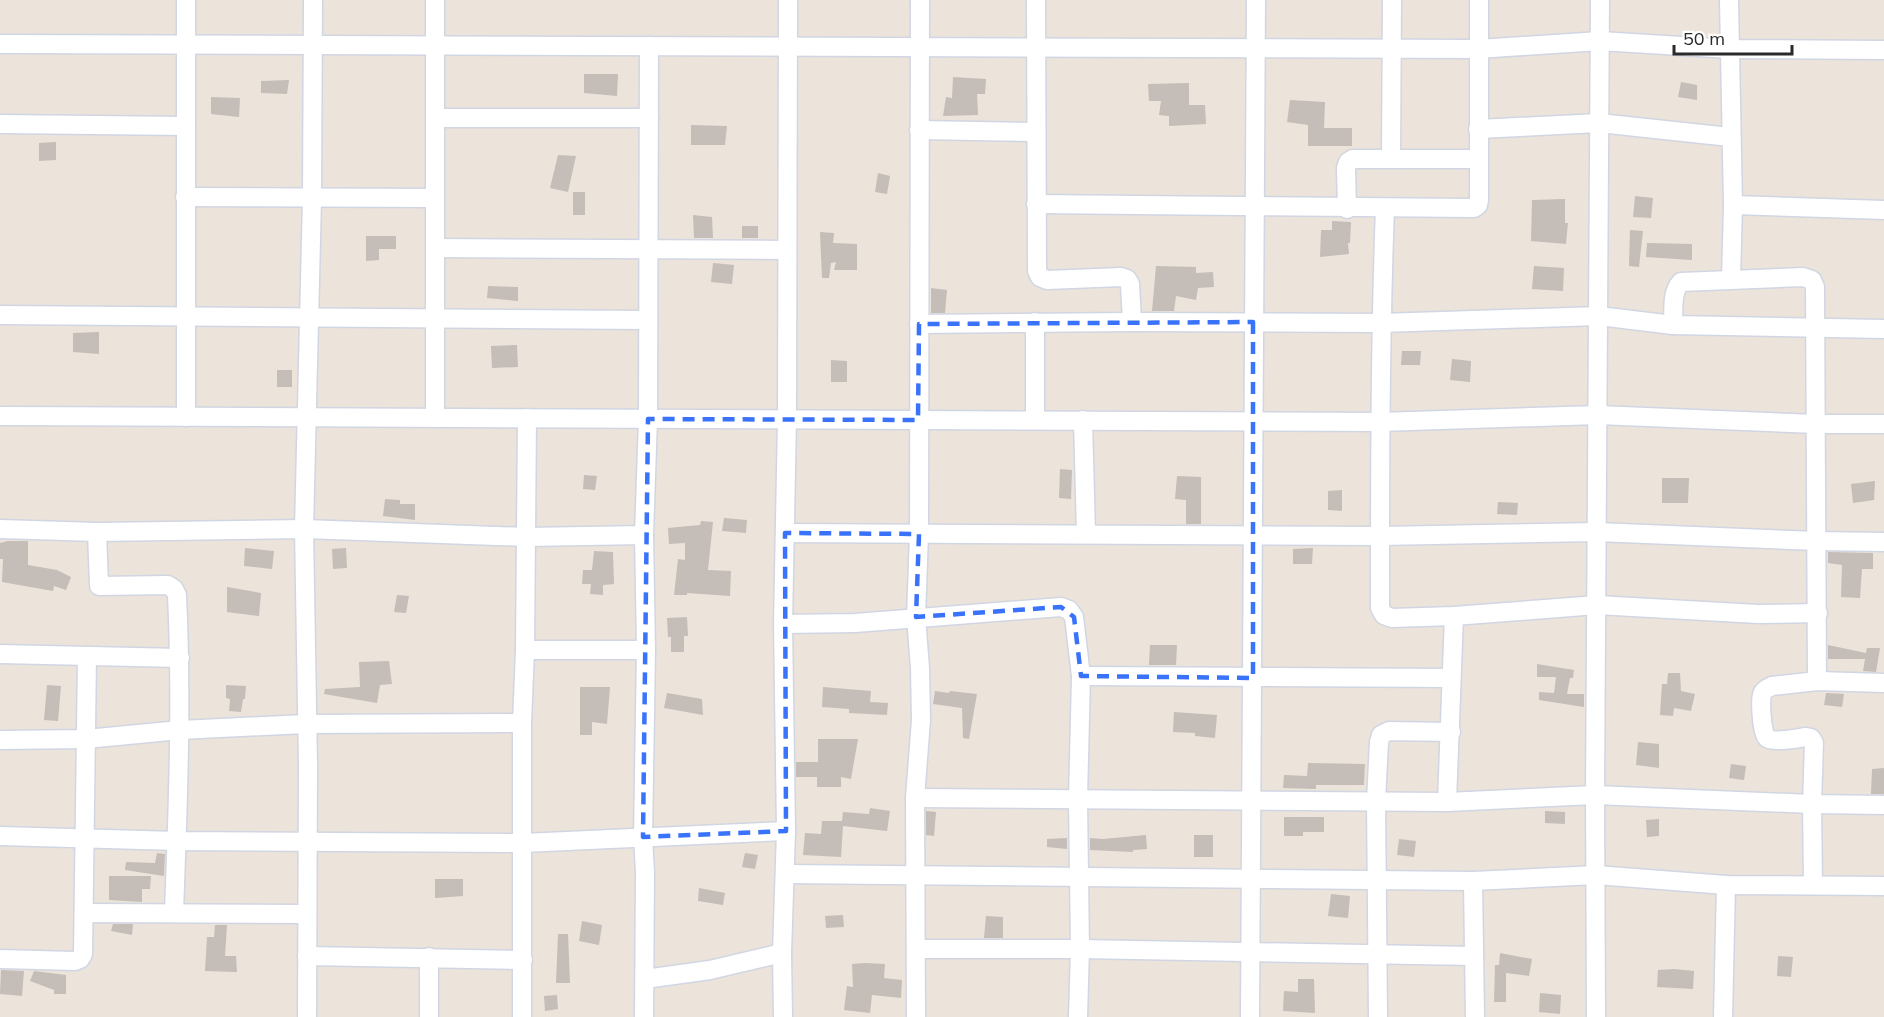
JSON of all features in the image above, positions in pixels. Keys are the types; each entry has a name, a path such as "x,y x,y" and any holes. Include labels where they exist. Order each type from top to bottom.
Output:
{"street":[{"path":"186,0 186,417"},
{"path":"307,1017 308,842 304,529 312,198 313,0"},
{"path":"435,0 435,418"},
{"path":"783,1017 782,953 786,831 783,624 787,419 788,0"},
{"path":"916,1017 915,798 921,720 916,617 919,534 920,0"},
{"path":"1036,0 1037,272 1040,277 1047,280 1121,277 1127,279 1130,284 1132,322"},
{"path":"1250,1017 1256,0"},
{"path":"1391,159 1392,0"},
{"path":"1036,204 1254,205 1347,209 1474,208 1478,205 1479,200 1477,159 1479,0"},
{"path":"1596,1017 1595,795 1600,0"},
{"path":"1729,0 1733,205 1731,279"},
{"path":"0,44 1478,49 1600,41 1730,49 1884,50"},
{"path":"644,1017 645,872 643,837 646,650 644,535 648,418 650,46"},
{"path":"436,118 649,118"},
{"path":"1478,129 1599,123 1730,137"},
{"path":"0,124 186,126"},
{"path":"919,130 1036,132"},
{"path":"1347,209 1346,168 1348,162 1353,159 1477,159"},
{"path":"185,196 435,198"},
{"path":"1733,205 1884,210"},
{"path":"1385,208 1380,422 1380,608 1384,615 1392,618 1454,616 1597,604 1758,614 1818,613"},
{"path":"435,248 787,250"},
{"path":"1673,325 1675,292 1681,282 1803,277 1812,280 1815,287 1817,681"},
{"path":"0,315 648,320"},
{"path":"919,324 1381,323 1599,316 1673,325 1884,329"},
{"path":"1035,322 1035,420"},
{"path":"0,416 1380,422 1598,415 1884,424"},
{"path":"522,1017 522,723 527,537 527,418"},
{"path":"1083,420 1086,534"},
{"path":"0,530 97,532 304,529 527,537 644,535"},
{"path":"97,532 99,586 168,585 177,595 180,730 174,912"},
{"path":"785,533 1380,536 1597,532 1817,542 1884,542"},
{"path":"783,624 855,623 1061,607 1069,610 1074,617 1081,676 1078,799 1080,949 1078,1017"},
{"path":"1448,802 1454,616"},
{"path":"525,650 646,650"},
{"path":"0,654 180,658"},
{"path":"0,959 75,961 83,954 87,656"},
{"path":"1081,676 1451,678"},
{"path":"1813,885 1814,743 1811,738 1806,737 1773,740 1767,738 1763,733 1762,696 1766,689 1772,686 1817,681 1884,683"},
{"path":"0,741 86,739 180,730 306,724 522,723"},
{"path":"1378,1017 1376,801 1378,742 1382,735 1389,731 1451,732"},
{"path":"915,798 1448,802 1595,795 1884,805"},
{"path":"0,836 177,841 523,843 786,831"},
{"path":"785,874 1473,881 1596,875 1726,885 1884,886"},
{"path":"1473,881 1475,1017"},
{"path":"1723,1017 1726,885"},
{"path":"84,913 307,914"},
{"path":"916,949 1250,951 1474,956"},
{"path":"645,979 710,970 782,953"},
{"path":"307,956 523,960"},
{"path":"429,957 429,1017"}],"highlighted area":[{"path":"1253,322 1253,678 1081,676 1074,617 1061,607 916,617 919,534 785,533 786,831 643,837 648,419 918,420 919,324"}],"building":[{"path":"584,74 618,74 617,96 584,93"},
{"path":"953,77 986,79 985,94 977,94 978,115 943,116 946,97 952,98"},
{"path":"289,80 287,94 261,93 261,81"},
{"path":"1681,82 1697,85 1697,100 1678,97"},
{"path":"1189,83 1189,105 1205,105 1206,124 1169,126 1169,116 1159,115 1161,101 1149,101 1148,84"},
{"path":"211,97 240,98 239,117 211,114"},
{"path":"1290,100 1325,102 1324,128 1352,128 1352,146 1308,146 1308,125 1287,122"},
{"path":"691,125 727,126 725,145 691,145"},
{"path":"56,142 56,160 39,161 39,143"},
{"path":"558,155 576,156 568,192 550,188"},
{"path":"878,173 890,176 887,194 875,192"},
{"path":"573,192 585,192 585,215 573,215"},
{"path":"1635,196 1653,198 1651,218 1633,217"},
{"path":"1565,199 1565,223 1568,223 1566,244 1531,241 1532,200"},
{"path":"693,215 712,217 713,238 694,238"},
{"path":"1332,221 1351,222 1349,254 1320,257 1321,230 1332,230"},
{"path":"742,226 758,226 758,238 742,238"},
{"path":"1630,230 1643,231 1639,267 1629,266"},
{"path":"820,232 834,233 833,243 857,244 857,270 834,270 836,262 831,263 829,278 822,278"},
{"path":"366,236 396,236 396,249 379,249 379,260 366,261"},
{"path":"1647,243 1692,244 1692,260 1646,257"},
{"path":"713,263 734,265 732,284 711,282"},
{"path":"1156,266 1196,267 1196,273 1213,272 1214,287 1198,288 1196,300 1176,296 1174,311 1152,311"},
{"path":"1534,266 1564,268 1563,291 1532,289"},
{"path":"488,286 518,287 518,301 487,298"},
{"path":"931,288 947,290 945,313 931,313"},
{"path":"99,332 99,354 73,352 73,333"},
{"path":"517,345 518,367 492,368 491,346"},
{"path":"1402,351 1421,351 1420,365 1401,365"},
{"path":"1452,359 1471,361 1470,382 1450,380"},
{"path":"831,360 847,361 847,382 831,382"},
{"path":"277,370 292,370 292,387 277,387"},
{"path":"1060,469 1072,470 1071,499 1059,498"},
{"path":"584,475 597,476 595,490 583,489"},
{"path":"1177,476 1201,477 1201,524 1186,524 1186,500 1175,499"},
{"path":"1662,478 1689,478 1688,503 1662,503"},
{"path":"1875,481 1874,500 1853,503 1851,484"},
{"path":"1342,490 1342,511 1328,510 1328,491"},
{"path":"385,499 400,500 400,504 415,504 415,520 383,516"},
{"path":"1498,502 1518,503 1517,515 1497,514"},
{"path":"724,518 747,520 746,533 722,531"},
{"path":"701,521 713,522 708,570 731,571 730,596 687,593 687,595 674,595 678,559 685,560 685,543 669,544 668,528 700,525"},
{"path":"28,541 28,565 57,570 71,577 66,590 54,586 53,591 2,582 3,559 0,559 0,543"},
{"path":"245,548 274,551 272,569 244,566"},
{"path":"346,548 347,568 333,569 332,549"},
{"path":"1313,548 1312,564 1293,564 1293,549"},
{"path":"594,551 613,552 614,584 603,585 603,595 590,594 591,584 582,584 583,570 592,570"},
{"path":"1828,552 1873,553 1873,569 1862,569 1860,598 1841,597 1842,565 1828,563"},
{"path":"227,587 261,593 259,616 227,612"},
{"path":"397,595 409,596 406,613 394,612"},
{"path":"687,617 688,636 684,636 684,652 671,652 667,618"},
{"path":"1150,645 1177,645 1176,665 1149,665"},
{"path":"1828,645 1866,653 1867,648 1880,648 1876,672 1863,671 1865,659 1828,659"},
{"path":"389,661 392,684 380,685 377,703 324,694 325,689 360,687 359,662"},
{"path":"1537,664 1574,670 1567,694 1584,694 1584,707 1539,700 1539,692 1554,693 1556,677 1537,677"},
{"path":"1668,673 1680,673 1681,691 1695,694 1691,711 1674,708 1673,716 1660,715 1662,684 1667,684"},
{"path":"47,685 61,686 58,721 44,720"},
{"path":"226,685 246,686 241,712 229,711 230,699 226,698"},
{"path":"580,687 610,687 607,724 592,722 592,735 580,735"},
{"path":"823,687 871,691 870,702 888,703 887,715 849,713 849,709 822,707"},
{"path":"935,691 977,694 969,739 963,738 962,708 933,704"},
{"path":"667,693 702,699 703,715 664,708"},
{"path":"1826,693 1844,694 1842,707 1824,705"},
{"path":"1174,712 1217,715 1215,738 1195,736 1195,733 1173,732"},
{"path":"818,739 858,739 851,779 841,777 841,787 817,787 817,777 796,777 796,762 818,762"},
{"path":"1638,742 1659,744 1659,768 1636,765"},
{"path":"1308,763 1365,764 1364,785 1316,785 1316,789 1283,788 1284,775 1307,776"},
{"path":"1731,764 1746,766 1744,780 1729,778"},
{"path":"1884,768 1884,794 1871,794 1872,769"},
{"path":"870,808 890,811 887,831 843,826 841,857 803,855 805,833 821,834 822,821 842,821 843,812 869,814"},
{"path":"926,811 936,812 934,836 926,835"},
{"path":"1545,811 1565,812 1565,824 1545,823"},
{"path":"1284,817 1324,817 1324,832 1303,832 1303,836 1284,836"},
{"path":"1659,819 1659,836 1647,837 1646,820"},
{"path":"1146,835 1147,849 1133,850 1133,852 1090,850 1090,838"},
{"path":"1194,835 1213,835 1213,857 1194,857"},
{"path":"1067,838 1067,849 1047,847 1047,839"},
{"path":"1399,839 1416,841 1414,857 1397,855"},
{"path":"157,853 165,854 164,876 125,870 126,862 155,863"},
{"path":"745,853 758,855 755,869 742,867"},
{"path":"109,876 151,876 150,889 142,889 142,902 109,900"},
{"path":"435,879 463,879 463,896 435,898"},
{"path":"699,888 725,893 723,905 698,901"},
{"path":"1331,894 1350,896 1348,918 1328,916"},
{"path":"843,915 844,927 826,928 825,916"},
{"path":"986,916 1003,917 1003,938 984,938"},
{"path":"582,921 602,925 599,945 579,941"},
{"path":"113,924 133,924 132,935 111,931"},
{"path":"215,925 227,925 225,956 236,956 237,972 205,971 207,937 214,937"},
{"path":"558,934 568,934 570,983 556,983"},
{"path":"1500,953 1532,959 1529,976 1506,973 1506,1002 1494,1002 1495,965 1499,965"},
{"path":"1778,956 1793,957 1791,977 1777,976"},
{"path":"852,964 885,964 884,978 902,980 901,998 872,995 870,1013 844,1010 847,986 853,987"},
{"path":"1,970 24,971 22,996 0,994"},
{"path":"1658,970 1694,971 1693,989 1657,987"},
{"path":"34,971 66,975 66,994 54,994 54,990 30,981"},
{"path":"1298,979 1314,979 1315,1013 1283,1011 1284,991 1298,992"},
{"path":"1540,993 1561,995 1560,1014 1539,1012"},
{"path":"557,995 558,1009 545,1011 544,996"}]}
